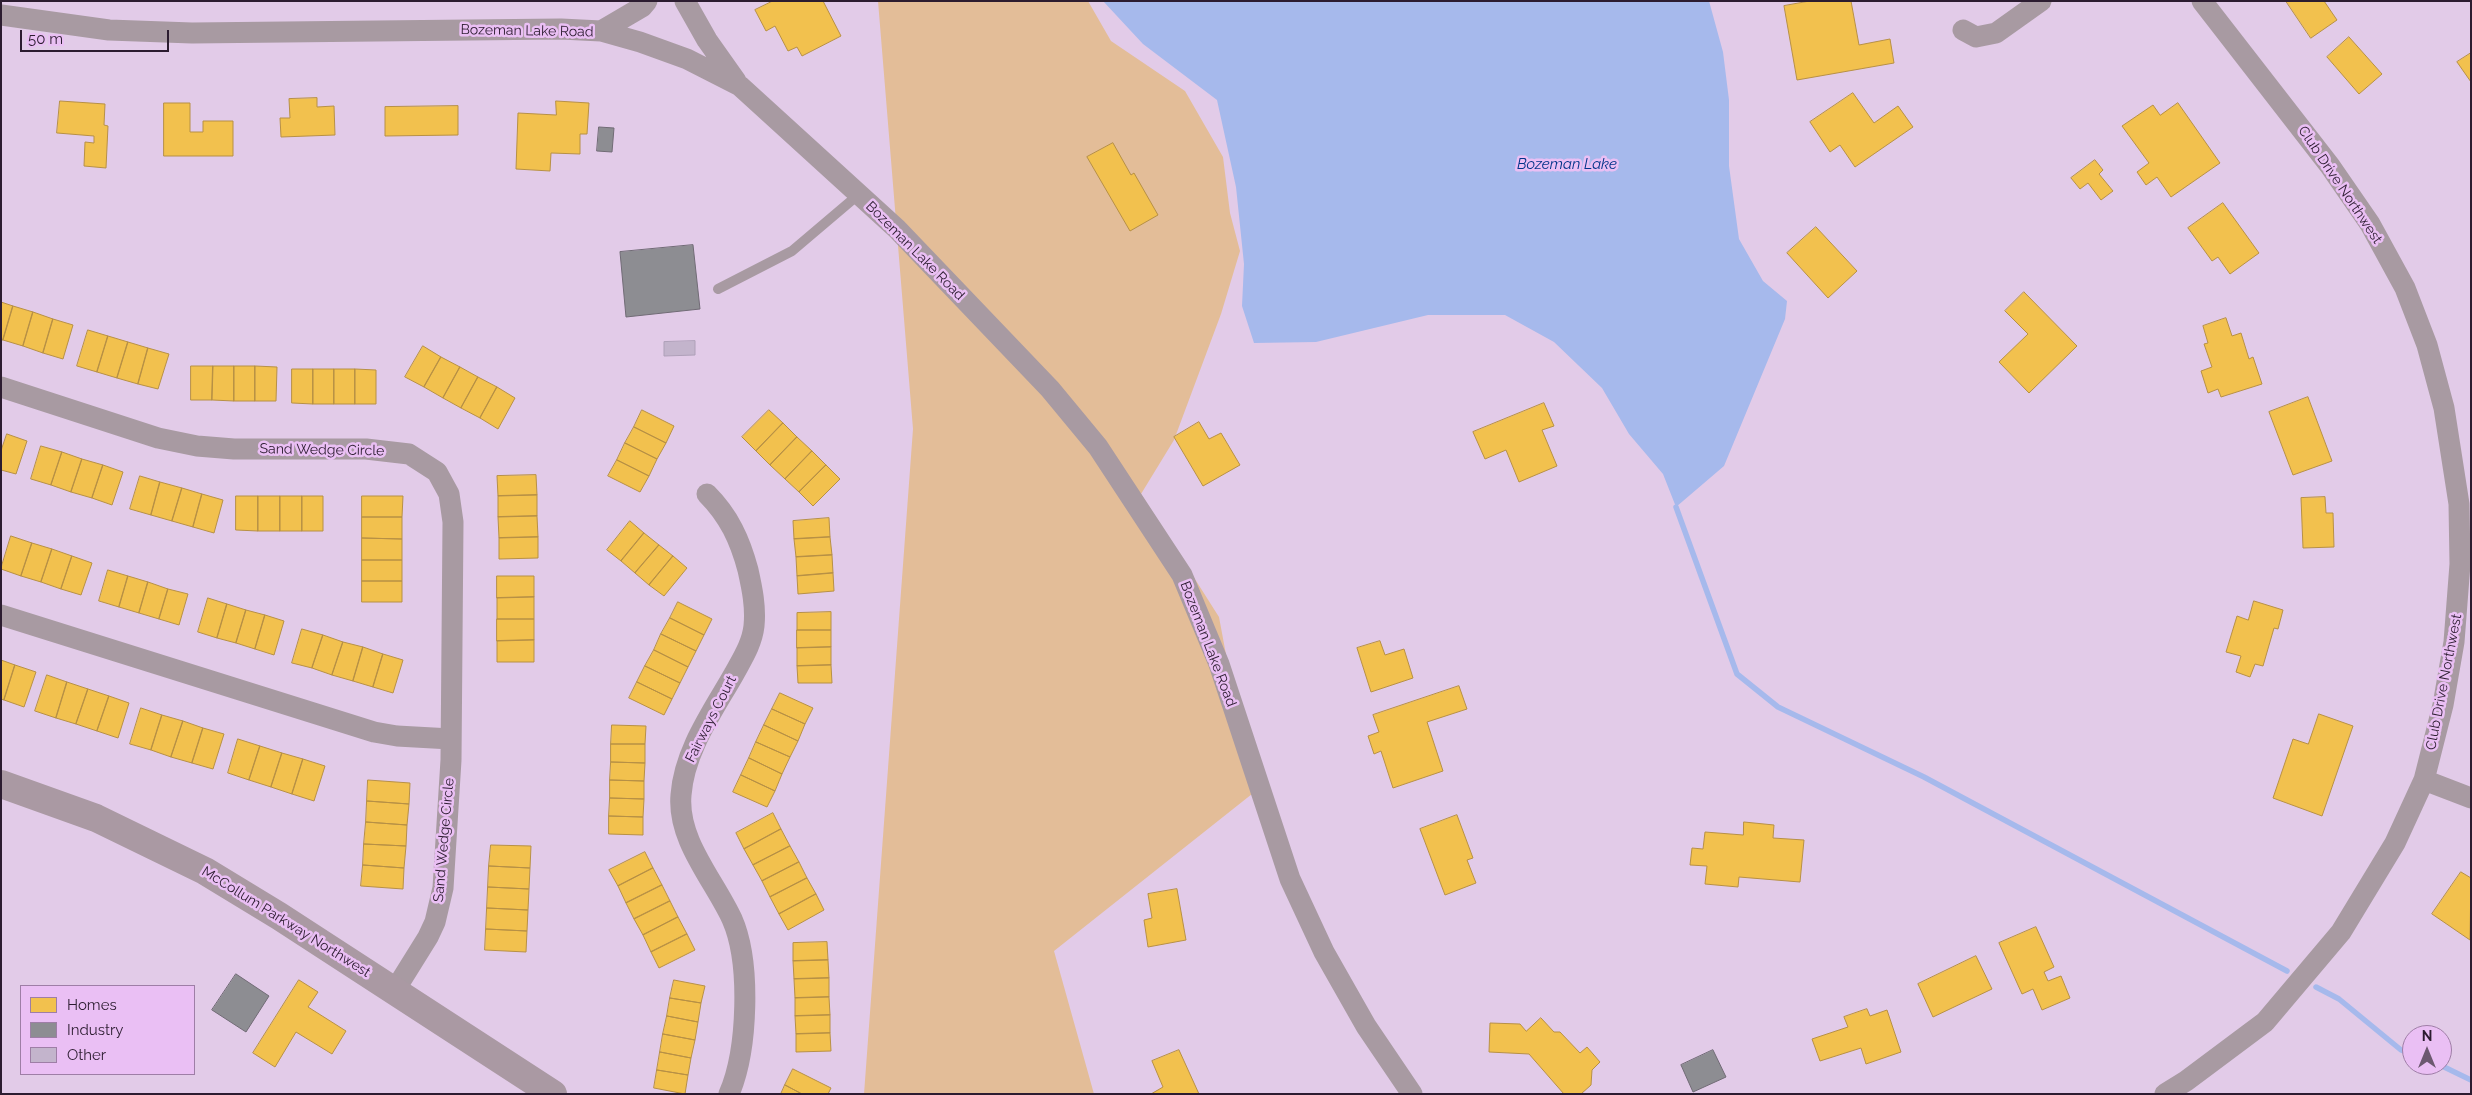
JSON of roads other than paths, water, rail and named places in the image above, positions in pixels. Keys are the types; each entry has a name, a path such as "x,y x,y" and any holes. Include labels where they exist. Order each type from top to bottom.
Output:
{"street":[{"path":"601,32 642,7 647,1"},
{"path":"685,1 707,40 740,86"},
{"path":"1962,30 1976,37 1996,34 2041,1"},
{"name":"Club Drive Northwest","path":"2165,1094 2186,1081 2265,1022 2341,932 2395,843 2424,780 2443,705 2454,642 2460,564 2461,528 2456,477 2444,408 2436,376 2405,288 2370,224 2319,151 2202,1"},
{"name":"Bozeman Lake Road","path":"1,15 109,30 182,32 561,29 601,32 640,42 687,59 740,86 897,229 1050,390 1098,447 1182,575 1219,664 1290,879 1324,952 1361,1018 1412,1094"},
{"name":"Sand Wedge Circle","path":"1,387 158,438 197,446 234,449 366,449 409,454 437,472 449,494 453,522 451,739 440,904 428,937 395,990"},
{"name":"Fairways Court","path":"707,494 724,511 736,533 744,557 754,606 754,627 748,649 692,751 681,796 682,817 689,840 732,921 744,959 745,1001 740,1049 729,1094"},
{"path":"1,615 374,732 397,736 451,739"},
{"path":"2424,780 2471,798"},
{"name":"McCollum Parkway Northwest","path":"1,784 87,815 180,858 232,886 395,990 541,1090"}],"lane":[{"path":"718,289 792,251 858,195"}],"water":[{"name":"Bozeman Lake","path":"1103,1 1709,1 1723,52 1729,100 1729,166 1739,239 1763,281 1787,301 1785,319 1724,466 1676,507 1663,474 1629,434 1602,388 1554,342 1505,315 1428,315 1316,342 1254,343 1242,306 1244,264 1236,187 1217,100 1143,44"}],"waterway":[{"path":"1676,507 1737,674 1778,707 1924,777 2287,971"},
{"path":"2316,987 2339,999 2402,1050"},
{"path":"2452,1071 2471,1080"}]}
